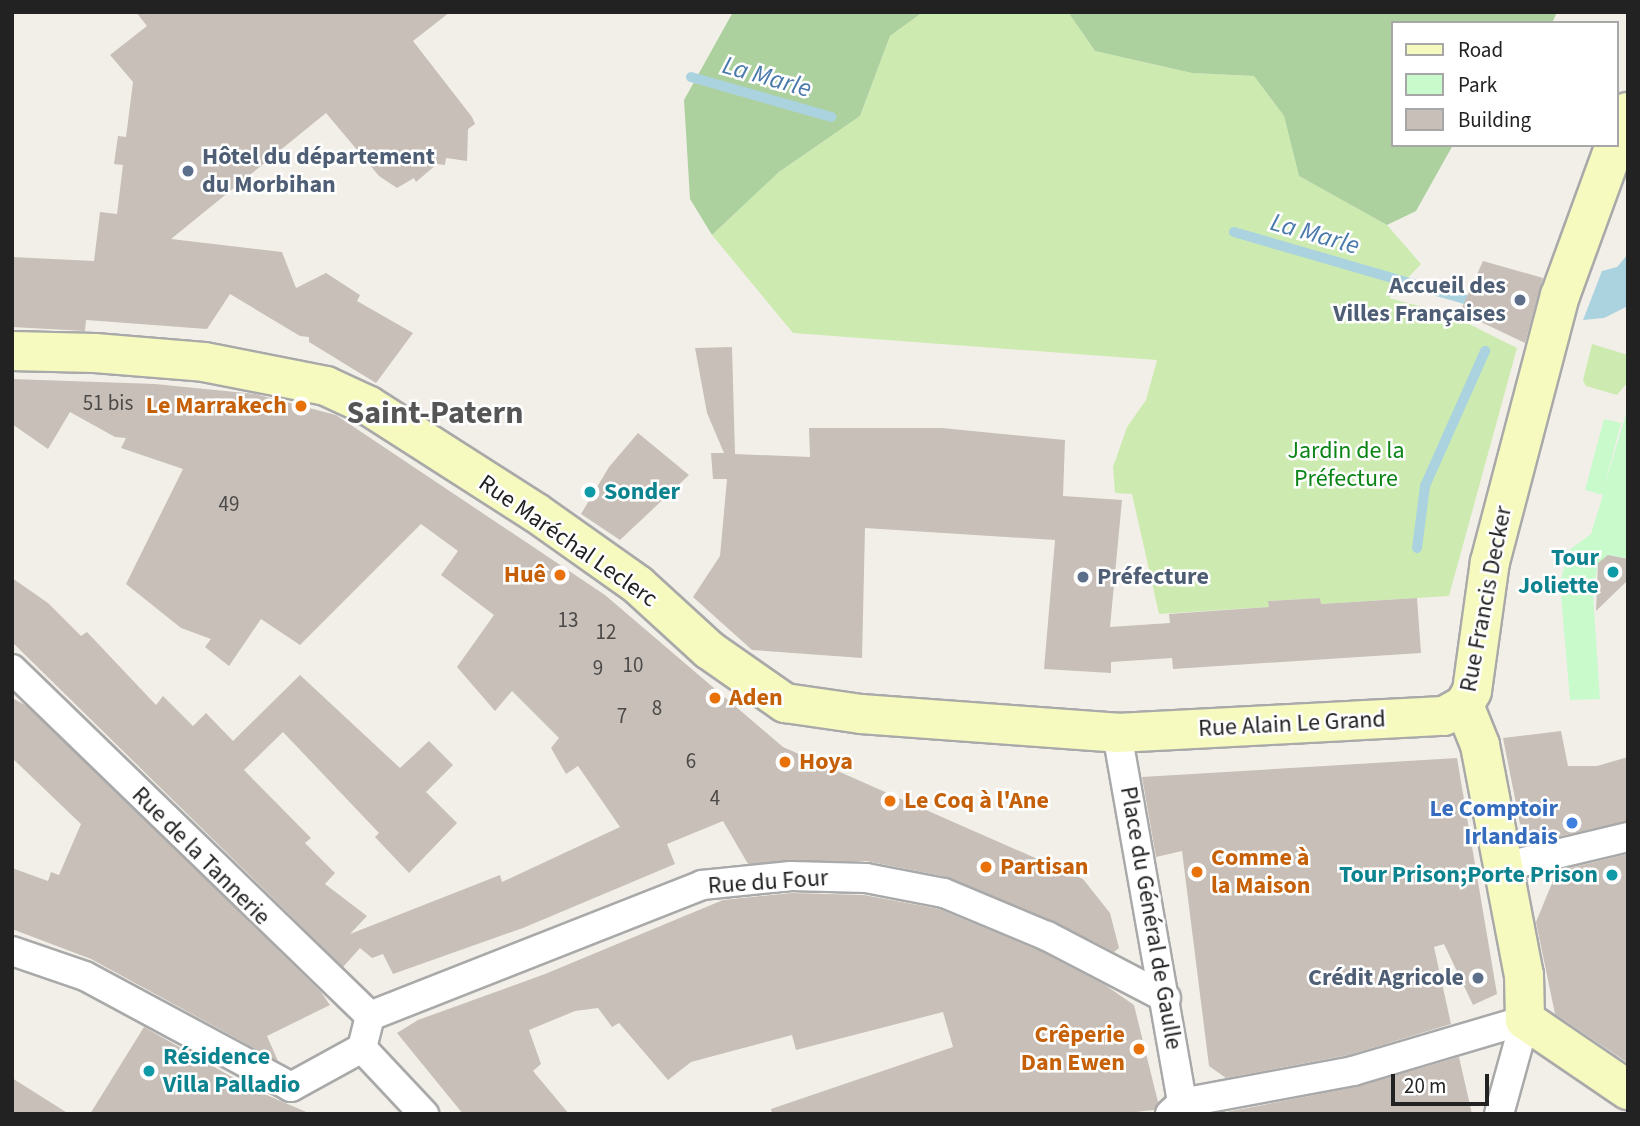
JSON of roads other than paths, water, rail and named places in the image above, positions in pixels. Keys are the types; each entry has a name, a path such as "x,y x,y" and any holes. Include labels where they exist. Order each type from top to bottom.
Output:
{"street":[{"name":"Rue Francis Decker","path":"1619,135 1628,112"},
{"name":"Rue Francis Decker","path":"1525,1020 1524,975 1480,744 1464,705 1472,691 1490,562 1560,296 1615,147"},
{"name":"Rue Maréchal Leclerc","path":"12,352 74,351 204,362 326,386 369,406 535,512 638,585 709,650 785,703 862,714 1117,733"},
{"name":"Rue de la Tannerie","path":"12,669 370,1016"},
{"name":"Rue Alain Le Grand","path":"1117,733 1444,716 1464,705"},
{"name":"Place du Général de Gaulle","path":"1117,733 1166,998 1179,1110"},
{"path":"1502,866 1628,837"},
{"name":"Rue du Four","path":"370,1016 702,885 791,876 866,878 944,893 1047,936 1166,998"},
{"path":"12,951 85,976 291,1087 362,1048 370,1016"},
{"path":"1525,1020 1628,1090"},
{"path":"1179,1110 1353,1071 1525,1020"},
{"path":"1499,1114 1525,1020"},
{"path":"362,1048 424,1114"}],"water":[{"path":"1628,254 1628,306 1604,318 1583,320 1602,271 1617,267"}],"waterway":[{"name":"La Marle","path":"691,77 831,117"},
{"name":"La Marle","path":"1234,232 1464,299"},
{"path":"1417,548 1425,486 1485,351"}],"place":[{"name":"Hôtel du département du Morbihan","path":"188,171"},
{"name":"Accueil des Villes Françaises","path":"1520,300"},
{"name":"Le Marrakech","path":"301,406"},
{"name":"Sonder","path":"590,492"},
{"name":"Tour Joliette","path":"1613,572"},
{"name":"Huê","path":"560,575"},
{"name":"Préfecture","path":"1083,577"},
{"name":"Aden","path":"715,698"},
{"name":"Hoya","path":"785,762"},
{"name":"Le Coq à l'Ane","path":"890,801"},
{"name":"Le Comptoir Irlandais","path":"1572,823"},
{"name":"Partisan","path":"986,867"},
{"name":"Comme à la Maison","path":"1197,872"},
{"name":"Tour Prison;Porte Prison","path":"1612,875"},
{"name":"Crédit Agricole","path":"1478,978"},
{"name":"Crêperie Dan Ewen","path":"1139,1049"},
{"name":"Résidence Villa Palladio","path":"149,1071"}],"district":[{"name":"Saint-Patern","path":"435,413"}],"park label":[{"name":"Jardin de la Préfecture","path":"1346,465"}]}
